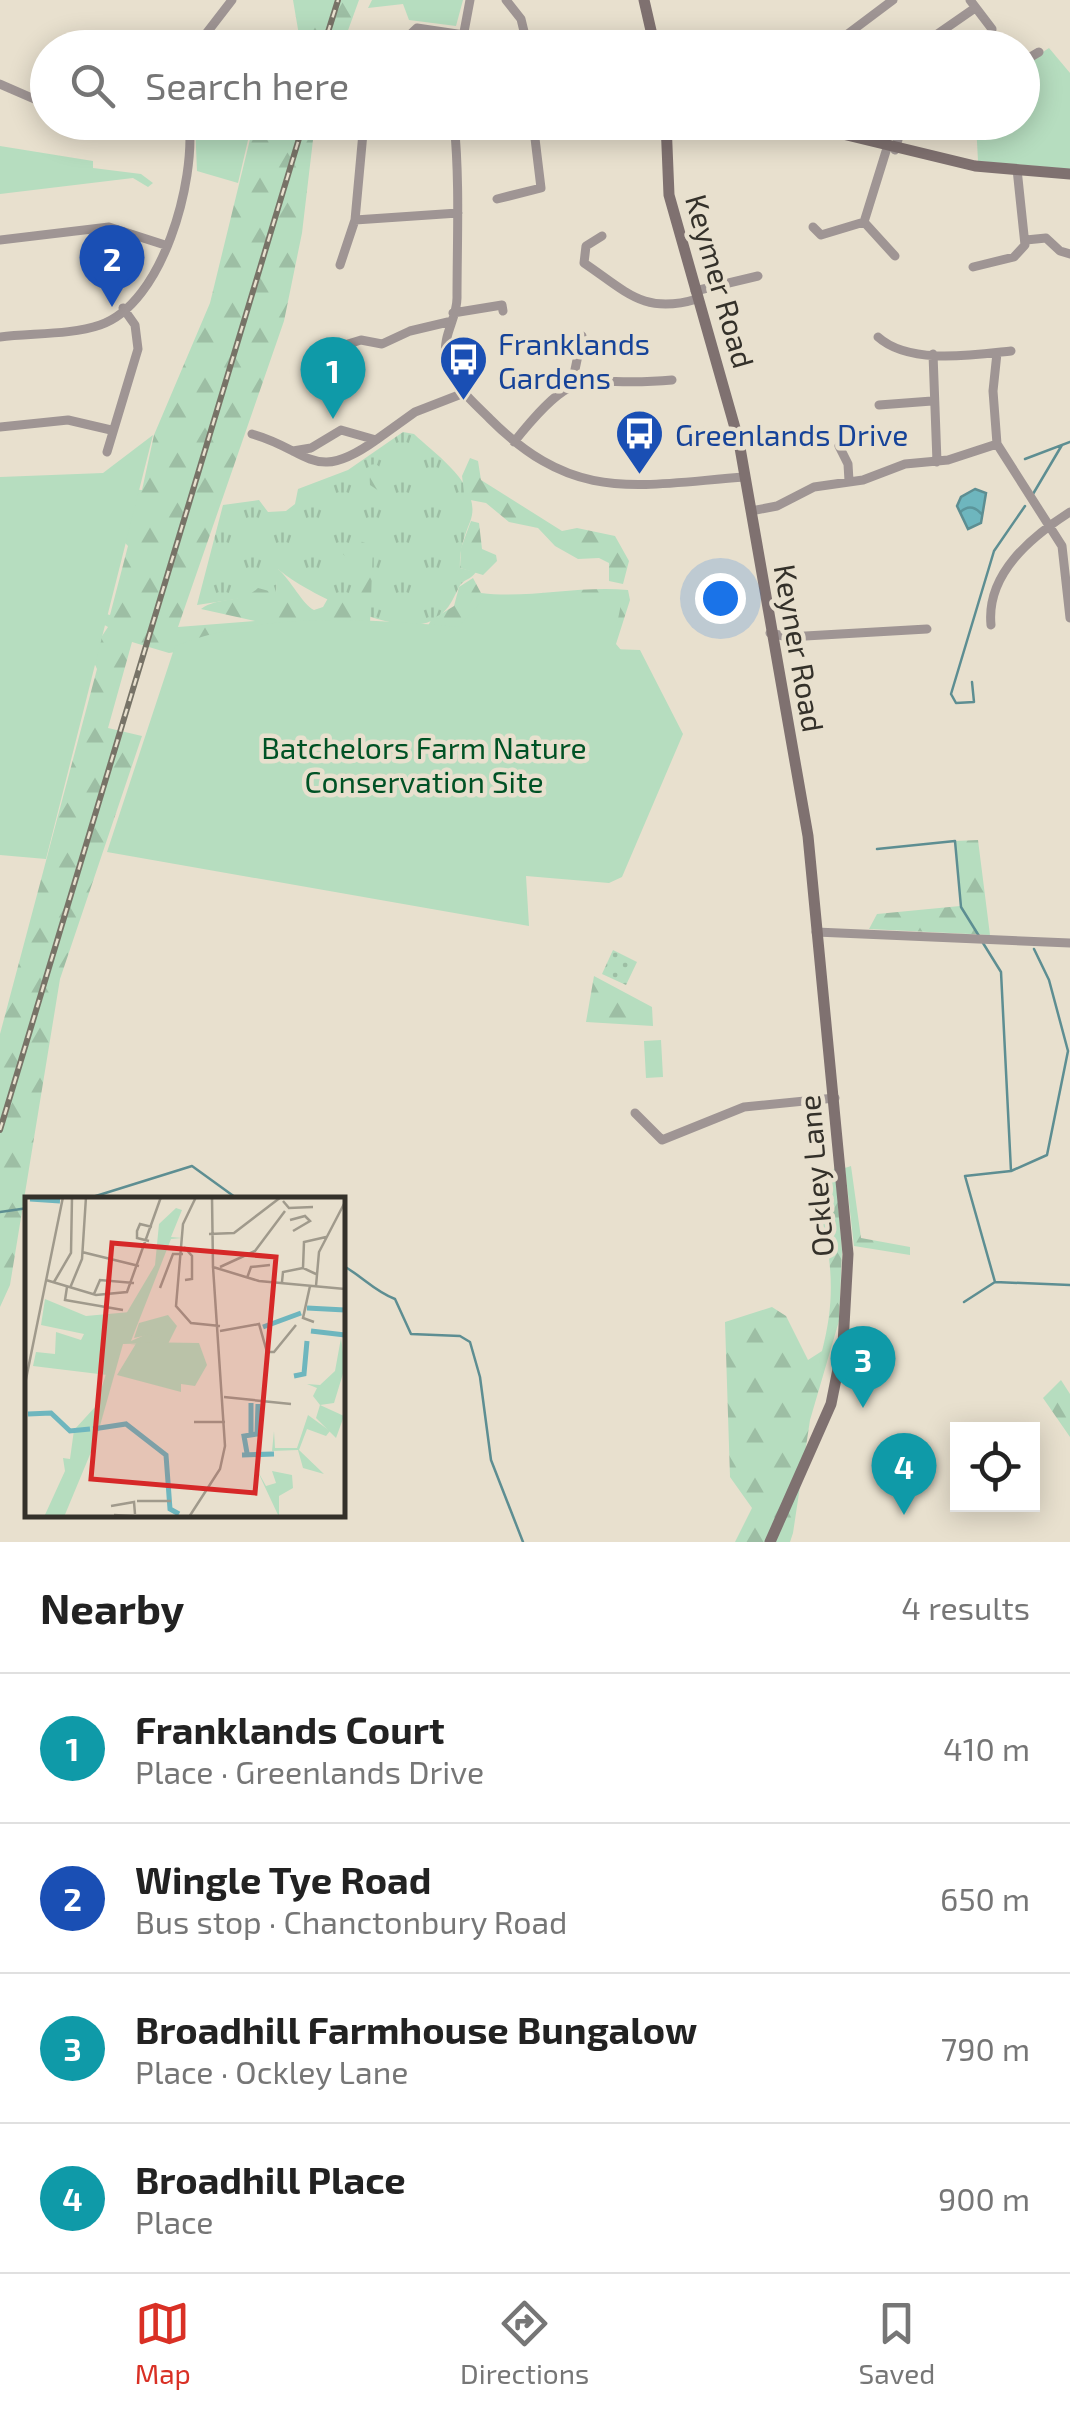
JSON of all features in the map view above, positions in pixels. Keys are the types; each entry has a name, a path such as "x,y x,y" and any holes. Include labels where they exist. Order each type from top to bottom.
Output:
{"street":[{"path":"209,30 232,0"},
{"path":"465,30 470,0"},
{"path":"506,0 523,30"},
{"path":"644,0 651,30"},
{"path":"853,30 893,0"},
{"path":"941,30 973,4 992,30"},
{"path":"0,84 30,97"},
{"path":"0,337 98,326 123,308 154,276 189,178 190,140"},
{"path":"340,265 355,220 362,140"},
{"path":"455,140 457,301 445,354 450,372 464,393 514,442 557,472 600,484 745,477"},
{"path":"497,199 546,187 537,140"},
{"name":"Keymer Road","path":"667,140 669,195 727,394 751,511"},
{"path":"859,140 891,149 1070,174"},
{"path":"864,222 895,140"},
{"path":"1018,169 1018,212 1026,240"},
{"path":"355,220 458,212"},
{"path":"821,235 864,222"},
{"path":"864,222 895,256"},
{"path":"0,240 109,227 164,245"},
{"path":"813,227 821,235"},
{"path":"818,248 821,235"},
{"path":"602,236 586,246 584,263 642,303 671,307 758,276"},
{"path":"973,267 1014,257 1026,240 1046,238 1060,252 1070,254"},
{"path":"325,351 361,340 382,344 451,317 502,305 504,311"},
{"path":"107,452 138,349 135,325 123,308"},
{"path":"572,384 582,336"},
{"path":"878,337 886,344 933,354 1011,351"},
{"path":"997,353 993,391 997,444 1064,555 1070,618"},
{"path":"933,354 937,462"},
{"path":"514,442 556,394 572,384 586,380 672,380"},
{"path":"252,434 293,451 308,462 352,457 415,412 464,393"},
{"path":"878,405 932,400"},
{"path":"0,427 68,420 111,430"},
{"path":"293,451 307,449 341,430 376,440"},
{"path":"751,511 778,506 814,487 905,464 937,462 997,444"},
{"path":"839,446 848,464 848,481"},
{"path":"307,449 325,461"},
{"name":"Keyner Road","path":"751,511 800,794"},
{"path":"990,625 992,595 1027,542 1070,512"},
{"path":"770,633 788,637 927,629"},
{"path":"772,648 788,637"},
{"name":"Ockley Lane","path":"770,1542 831,1404 843,1344 848,1254 800,794"},
{"path":"816,932 1070,942"},
{"path":"634,1113 662,1140 744,1108 834,1098"}],"green space":[{"path":"293,0 359,0 348,30 298,30"},
{"path":"372,0 463,0 456,26 409,20 403,4 368,8"},
{"path":"1049,48 1070,73 1070,169 978,161 977,140 1040,140 1040,54"},
{"path":"196,140 248,140 238,183 197,171"},
{"path":"250,140 313,140 302,233 284,321 178,627 255,621 201,609 245,596 258,588 276,593 277,568 314,610 323,607 332,591 348,598 358,594 352,564 343,554 355,539 373,546 370,624 169,653 132,642 108,728 142,736 60,979 10,1285 0,1307 0,1034 97,669 90,654 108,627 94,619 89,609 110,615 128,546 110,527 112,488 142,490 154,435 210,303"},
{"path":"0,146 93,161 93,168 141,174 153,183 148,187 133,178 0,194"},
{"path":"403,432 414,434 445,461 470,496 472,509 460,568 476,572 461,584 441,614 416,625 375,618 329,600 278,569 276,593 197,605 223,505 259,500 268,512 286,511 295,504 298,489 348,470"},
{"path":"153,435 46,859 0,855 0,477 103,473"},
{"path":"470,458 478,461 481,480 562,531 577,528 615,536 629,561 623,584 609,581 609,563 599,558 578,559 555,546 538,528 509,522 486,503 465,499 462,476"},
{"path":"376,464 391,476 382,493 370,485 369,465"},
{"path":"471,521 479,523 482,549 496,555 497,561 483,575 460,568 461,548"},
{"path":"473,578 481,593 628,590 630,600 616,644 631,662 425,632 431,620 454,606 459,587"},
{"name":"Batchelors Farm Nature Conservation Site","path":"484,599 622,599 612,649 640,650 683,734 622,877 609,883 526,876 529,926 107,852 175,646 209,635 279,622 351,620 458,627"},
{"path":"978,840 990,935 869,929 877,914 960,906 955,841"},
{"path":"613,950 637,962 626,985 602,974"},
{"path":"594,976 652,1007 653,1026 586,1022"},
{"path":"661,1040 663,1077 646,1078 644,1041"},
{"path":"851,1166 861,1238 910,1247 910,1255 854,1246 845,1168"},
{"path":"835,1167 842,1250 839,1321 810,1420 793,1533 790,1542 735,1542 752,1508 730,1477 725,1322 772,1307 786,1316 808,1360 822,1351 830,1311 830,1275 818,1200"},
{"path":"1061,1380 1070,1394 1070,1437 1043,1398"},
{"path":"889,1468 904,1476 911,1492 907,1498 893,1492"}],"water":[{"path":"975,489 986,493 981,523 968,529 957,506 961,497"}],"waterway":[{"path":"1025,459 1070,442"},
{"path":"1033,494 1062,445"},
{"path":"972,682 974,702 956,703 951,694 994,551 1025,506"},
{"path":"877,849 955,841 961,907 979,936"},
{"path":"983,943 1001,972 1011,1171"},
{"path":"995,1282 965,1176 1011,1171 1047,1155 1068,1051 1049,980 1034,949"},
{"path":"93,1197 192,1166 235,1197"},
{"path":"0,1212 25,1208"},
{"path":"345,1267 395,1299 411,1334 460,1336 470,1342 480,1377 491,1460 523,1542"},
{"path":"964,1302 995,1282 1070,1285"}],"railway":[{"path":"329,30 338,0"},
{"path":"0,1130 299,140"}],"place":[{"name":"Wingle Tye Road","path":"112,307"},
{"name":"Franklands Gardens","path":"463,402"},
{"name":"Franklands Court","path":"333,419"},
{"name":"Greenlands Drive","path":"640,476"},
{"name":"Broadhill Farmhouse Bungalow","path":"863,1408"},
{"name":"Broadhill Place","path":"904,1515"}]}
